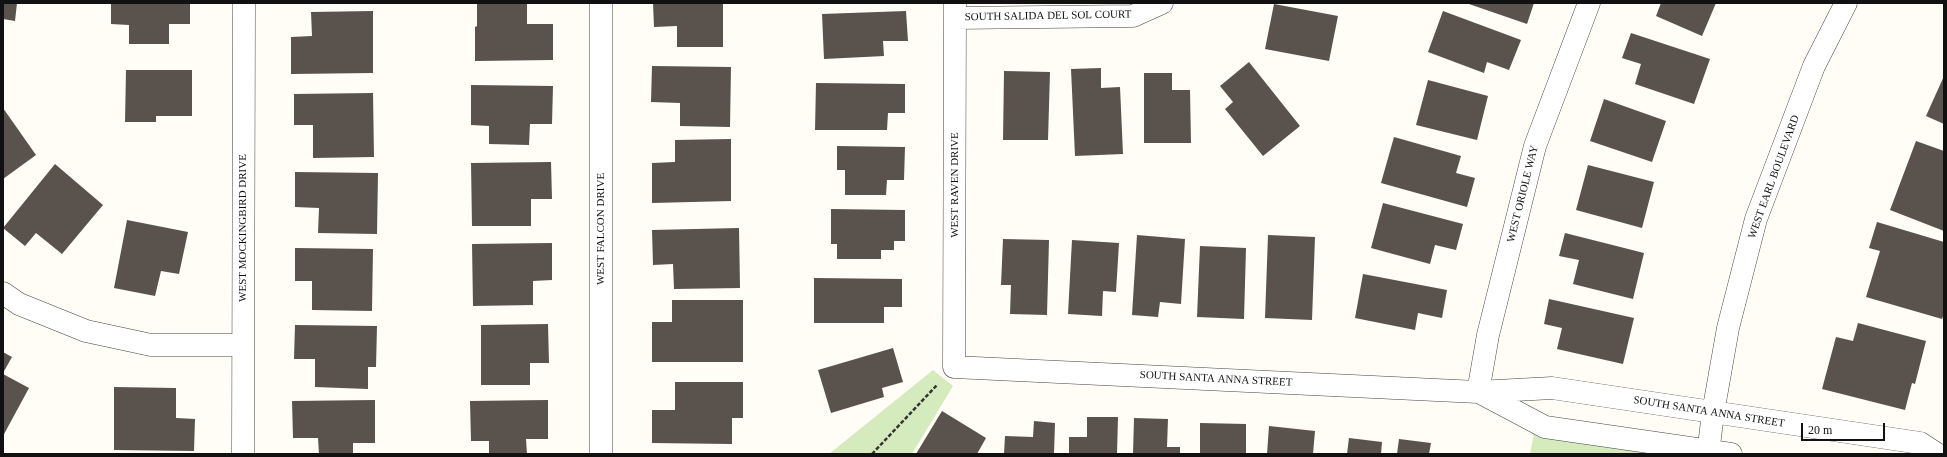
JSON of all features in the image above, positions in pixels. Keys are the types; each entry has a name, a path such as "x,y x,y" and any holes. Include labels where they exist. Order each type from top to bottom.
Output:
{"street":[{"name":"WEST MOCKINGBIRD DRIVE","path":"243,454 244,3"},
{"name":"WEST FALCON DRIVE","path":"601,3 601,454"},
{"name":"SOUTH SALIDA DEL SOL COURT","path":"955,10 1133,16 1162,3"},
{"name":"WEST ORIOLE WAY","path":"1478,392 1488,335 1535,146 1589,3"},
{"name":"WEST EARL BOULEVARD","path":"1708,452 1713,413 1728,328 1756,219 1814,66 1846,3"},
{"name":"WEST RAVEN DRIVE","path":"947,374 955,10"},
{"path":"3,293 20,304 86,331 151,345 243,345"},
{"name":"SOUTH SANTA ANNA STREET","path":"947,374 1478,392 1552,388 1920,443 1937,454"},
{"name":"SOUTH SANTA ANNA STREET","path":"1478,392 1545,427 1708,452 1731,454"}],"path":[{"path":"872,454 947,374"}],"green space":[{"path":"933,370 953,386 912,454 829,454"},
{"path":"1534,433 1657,454 1530,454"}],"building":[{"path":"3,3 17,3 15,21 3,19"},
{"path":"111,3 190,3 190,24 169,24 169,44 129,44 129,25 111,24"},
{"path":"477,3 527,3 527,24 553,24 553,60 475,61"},
{"path":"653,3 723,3 723,47 677,47 677,26 654,27"},
{"path":"1466,3 1534,3 1527,24"},
{"path":"1661,3 1716,3 1702,36 1656,16"},
{"path":"1274,4 1338,16 1329,61 1265,49"},
{"path":"373,11 373,73 291,74 291,37 312,36 311,12"},
{"path":"906,11 908,41 883,41 884,56 824,59 822,14"},
{"path":"1443,11 1521,40 1509,70 1487,62 1484,73 1428,52"},
{"path":"1631,33 1710,59 1694,104 1635,84 1641,64 1622,58"},
{"path":"1249,62 1300,126 1263,156 1225,109 1233,102 1220,86"},
{"path":"652,66 731,67 730,127 680,126 680,103 651,102"},
{"path":"1101,68 1101,88 1120,87 1123,154 1075,156 1071,69"},
{"path":"126,70 192,70 192,116 156,116 156,122 125,122"},
{"path":"1004,71 1050,72 1048,140 1003,140"},
{"path":"1144,73 1172,73 1172,90 1190,90 1191,143 1144,143"},
{"path":"1944,76 1944,124 1926,116"},
{"path":"1428,80 1488,96 1477,140 1416,125"},
{"path":"816,83 905,84 905,113 888,113 887,130 815,130"},
{"path":"471,85 553,86 552,124 530,124 529,145 489,144 489,126 471,125"},
{"path":"373,93 374,157 313,158 313,125 294,125 294,94"},
{"path":"1604,99 1666,121 1652,162 1590,141"},
{"path":"3,108 36,155 3,179"},
{"path":"1394,137 1461,156 1456,173 1475,178 1467,207 1381,183"},
{"path":"731,139 731,201 652,203 652,163 675,162 675,140"},
{"path":"1916,141 1944,151 1944,231 1890,210"},
{"path":"837,146 905,147 904,180 887,180 886,195 845,195 845,170 837,170"},
{"path":"551,162 552,199 531,199 531,226 472,226 471,163"},
{"path":"55,164 103,205 62,254 36,233 25,246 3,228"},
{"path":"1588,165 1654,182 1642,228 1576,210"},
{"path":"295,172 378,173 377,234 318,233 319,208 295,207"},
{"path":"1383,203 1463,224 1456,250 1435,245 1430,264 1371,248"},
{"path":"831,209 905,210 905,241 894,241 894,250 881,250 881,259 837,259 837,244 831,244"},
{"path":"127,220 188,232 179,274 161,271 155,296 114,288"},
{"path":"1877,222 1944,242 1944,314 1942,319 1866,297 1880,251 1869,248"},
{"path":"739,228 740,288 674,289 673,264 653,265 652,230"},
{"path":"1565,233 1644,253 1633,299 1573,284 1579,260 1559,256"},
{"path":"1137,235 1185,239 1181,304 1160,302 1158,317 1132,315"},
{"path":"1268,235 1315,237 1312,320 1265,318"},
{"path":"1003,239 1049,240 1047,315 1010,314 1011,285 1001,285"},
{"path":"1072,240 1119,243 1116,292 1103,291 1102,316 1068,314"},
{"path":"552,243 552,280 533,281 533,305 473,306 472,244"},
{"path":"1200,246 1246,248 1244,319 1197,317"},
{"path":"295,248 373,249 372,311 312,310 312,281 295,281"},
{"path":"1363,274 1447,290 1442,318 1418,313 1415,330 1355,318"},
{"path":"814,278 902,279 902,307 884,307 884,323 814,323"},
{"path":"1549,299 1634,318 1623,364 1557,349 1562,328 1544,324"},
{"path":"672,300 743,300 743,362 652,362 652,322 672,322"},
{"path":"1858,323 1926,341 1915,384 1912,383 1905,410 1822,389 1836,337 1853,341"},
{"path":"548,324 549,363 530,363 530,385 481,385 481,325"},
{"path":"295,325 377,326 376,367 368,367 368,389 315,387 315,359 294,359"},
{"path":"893,348 903,382 882,388 884,397 831,413 818,370"},
{"path":"3,352 12,357 3,373"},
{"path":"3,374 29,388 3,436"},
{"path":"675,382 743,382 743,418 732,418 732,444 652,443 652,410 675,410"},
{"path":"114,387 176,388 176,418 195,419 194,451 114,450"},
{"path":"375,400 375,443 353,443 353,454 319,454 318,438 293,438 292,401"},
{"path":"548,400 548,439 526,439 527,454 489,454 489,441 471,441 470,401"},
{"path":"942,411 986,438 977,454 916,454"},
{"path":"1087,417 1118,417 1117,454 1069,454 1069,437 1087,437"},
{"path":"1134,418 1168,419 1167,447 1180,447 1180,454 1133,454"},
{"path":"1034,421 1055,423 1054,454 1004,454 1005,436 1033,437"},
{"path":"1200,423 1246,424 1246,454 1200,454"},
{"path":"1269,426 1315,431 1313,454 1267,454"},
{"path":"1349,438 1382,442 1381,454 1347,454"},
{"path":"1399,439 1431,443 1429,454 1397,454"}]}
